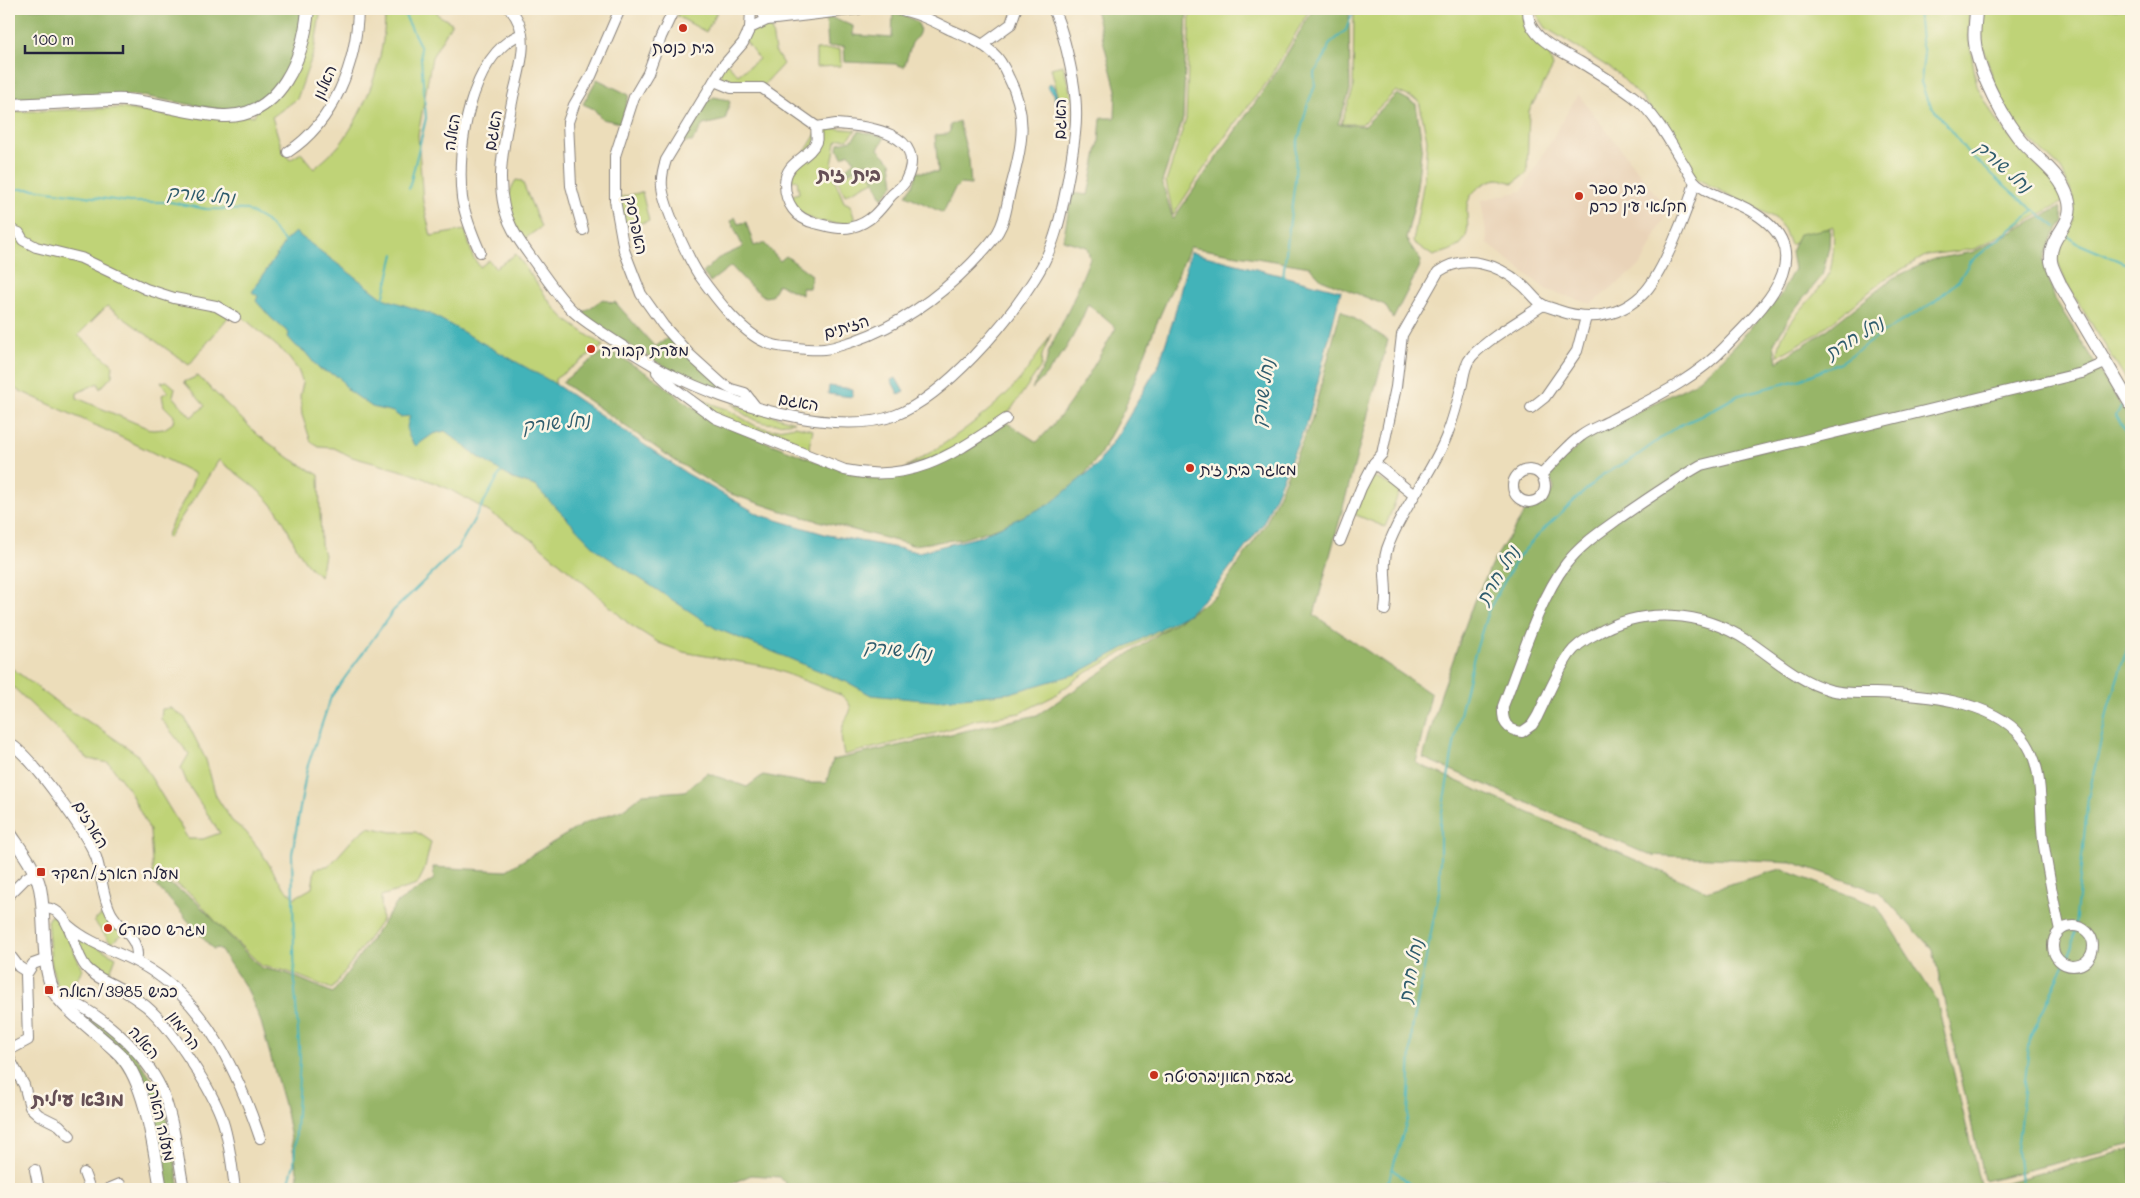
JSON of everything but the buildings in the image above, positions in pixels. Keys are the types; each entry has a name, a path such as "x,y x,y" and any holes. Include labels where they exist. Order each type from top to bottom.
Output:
{"main road":[{"path":"9,105 122,100 161,104 212,115 226,116 249,112 268,102 290,75 303,41 308,9"},
{"path":"1976,9 1974,42 1978,59 2008,124 2022,142 2053,172 2064,186 2070,210 2068,222 2056,237 2052,248 2053,268 2061,286 2131,405"},
{"name":"מעלה הארז","path":"9,832 34,874 40,890 47,960 52,988 64,1004 120,1055 134,1074 146,1117 161,1189"}],"street":[{"name":"האלון","path":"288,152 299,145 316,128 339,90 352,52 358,9"},
{"name":"האגם","path":"510,9 518,20 523,52 512,102 501,174 501,191 506,214 518,239 572,310 650,363 697,386 756,406 791,415 837,422 867,422 893,416 916,405 938,388 989,339 1013,310 1044,264 1062,213 1075,137 1076,113 1074,88 1053,9"},
{"path":"583,230 571,186 568,122 574,105 591,76 620,9"},
{"name":"האפרסק","path":"674,9 648,73 634,97 615,156 615,200 624,250 640,294 662,326 722,384 745,393 756,406"},
{"path":"751,9 750,28 767,20 859,9"},
{"path":"760,9 767,20"},
{"name":"הזיתים","path":"750,28 742,45 723,66 666,160 662,174 664,195 683,245 705,283 738,323 763,342 780,347 825,349 879,332 921,308 965,269 992,240 1001,226 1018,162 1022,133 1022,115 1014,88 1003,65 994,53 982,45 922,16 896,9"},
{"path":"982,45 1011,24 1016,9"},
{"path":"1528,9 1528,19 1539,36 1553,47 1606,77 1641,104 1656,120 1695,182 1756,214 1772,226 1784,246 1785,261 1782,276 1776,290 1765,305 1715,358 1672,388 1581,436 1541,475"},
{"name":"האלה","path":"480,252 467,219 461,189 461,164 467,124 476,86 485,66 500,48 521,34"},
{"path":"714,81 731,88 762,88 817,127 836,124 874,129 896,137 908,149 910,165 905,182 878,211 862,224 842,228 809,222 799,217 790,204 786,193 786,175 792,166 815,144 817,127"},
{"path":"1340,541 1361,488 1374,463 1382,454 1396,387 1402,335 1438,272 1445,267 1462,262 1482,264 1511,275 1543,305 1586,317 1597,317 1624,306 1642,295 1657,276 1690,203 1695,182"},
{"path":"9,229 36,247 81,258 146,289 174,298 216,306 235,317"},
{"path":"1385,610 1387,599 1386,551 1402,514 1441,448 1462,384 1464,369 1471,357 1543,305"},
{"path":"1531,408 1545,397 1577,351 1586,317"},
{"path":"650,363 674,388 715,418 845,470 859,473 903,472 919,469 950,455 1006,419"},
{"path":"2060,930 2050,885 2040,817 2037,766 2032,751 2012,726 1972,707 1923,695 1831,691 1798,676 1746,640 1724,629 1684,616 1660,615 1623,621 1607,627 1579,644 1569,654 1532,725 1522,732 1512,731 1506,726 1502,718 1503,706 1540,612 1566,564 1583,545 1670,482 1701,465 2082,374 2105,363"},
{"path":"1374,463 1414,495"},
{"name":"הארזים","path":"9,743 26,757 85,836 97,862 110,912 135,945 136,961"},
{"path":"9,895 24,879 34,874"},
{"name":"הרימון","path":"42,908 56,910 69,926 74,944 85,966 94,974 121,988 147,1007 162,1022 178,1044 220,1114 228,1142 235,1189"},
{"path":"69,926 92,941 136,961 158,974 175,989 209,1030 238,1084 260,1138"},
{"path":"9,954 19,967 27,972"},
{"path":"47,960 33,964 27,972 28,1040 10,1051 17,1075 24,1085 30,1107 39,1115 58,1125 70,1136"},
{"name":"האלה","path":"64,1004 68,1002 75,1003 94,1013 111,1027 136,1052 158,1082 170,1114 184,1189"},
{"path":"35,1170 39,1189"},
{"path":"84,1173 90,1189"},
{"path":"108,1189 120,1184"}],"shaded area":[{"name":"בית ספר חקלאי עין כרם","path":"1578,94 1668,210 1641,265 1591,304 1547,290 1488,244 1481,200 1522,191"}],"green space":[{"path":"9,9 303,9 303,25 286,75 273,91 258,103 221,110 137,95 9,99"},
{"path":"312,9 321,9 314,51 297,99 272,117 283,152 290,160 301,153 314,169 343,141 355,122 375,75 383,42 385,9 436,9 438,15 452,23 432,57 418,135 423,202 431,236 465,230 473,257 480,267 489,260 495,268 516,254 552,305 566,320 603,346 555,379 561,458 793,631 1190,599 1195,612 1079,677 1054,696 1020,713 976,720 936,733 844,755 841,733 850,712 850,705 841,695 769,667 683,652 659,643 629,624 534,541 481,507 447,488 410,473 352,457 334,448 319,447 311,442 302,415 300,396 303,383 298,370 285,353 234,310 189,365 107,306 78,335 113,365 112,376 100,389 98,383 77,393 77,398 152,430 164,429 173,423 174,416 164,406 162,395 168,392 161,382 167,381 175,388 173,396 191,417 205,406 184,382 198,376 258,435 291,459 319,475 321,544 324,555 320,576 305,561 281,517 269,501 219,460 168,538 166,537 190,489 195,474 126,439 9,386 9,112 121,108 170,116 161,107 254,116"},
{"path":"680,9 717,9 717,12 706,32 677,16"},
{"path":"1095,9 1187,9 1183,119 1162,182 1173,219 1274,76 1313,9 1349,9 1350,91 1338,124 1364,126 1397,94 1416,104 1422,145 1415,202 1406,239 1421,261 1393,319 1385,305 1321,279 1310,267 1190,247 1155,327 1124,410 1099,456 1072,490 1050,507 1016,522 962,539 912,545 788,513 728,493 674,460 562,382 607,349 656,379 685,402 717,423 823,464 896,475 1007,423 1037,442 1071,402 1116,328 1088,304 1065,350 1032,389 1046,363 1049,350 1071,305 1090,258 1087,247 1063,240 1072,193 1088,195 1099,142 1101,118 1115,118 1116,90"},
{"path":"1190,9 1310,9 1268,81 1231,128 1173,215 1166,182 1186,119"},
{"path":"1354,9 1522,9 1530,25 1547,47 1553,67 1529,111 1527,173 1513,183 1500,179 1493,180 1484,184 1472,194 1467,207 1468,226 1466,235 1458,246 1450,250 1433,256 1413,242 1424,180 1427,140 1419,101 1396,91 1362,124 1341,124 1353,90"},
{"path":"1533,9 1969,9 1969,40 1977,86 1997,122 2020,150 2051,178 2063,202 1975,249 1927,255 1885,279 1817,334 1778,356 1784,333 1790,323 1822,286 1828,276 1832,258 1833,226 1790,245 1784,229 1775,218 1695,178 1661,121 1640,96 1616,72 1546,28"},
{"path":"1983,9 2131,9 2131,387 2066,283 2057,260 2062,241 2074,222 2073,197 2061,169 2014,125 1995,85 1982,43"},
{"path":"893,13 911,18 920,28 912,43 904,67 895,64 845,62 844,46 828,47 826,18 832,18 853,26 853,35 892,38"},
{"path":"766,22 772,32 775,51 783,64 761,88 721,81 720,67 725,61 738,75 759,59 745,40 752,31"},
{"path":"840,49 841,66 816,67 816,50"},
{"path":"1063,65 1072,98 1060,102 1051,68"},
{"path":"597,79 629,95 621,123 602,119 594,109 583,104"},
{"path":"714,97 730,102 725,120 703,125 692,142 682,142 706,102"},
{"path":"959,121 969,160 971,185 960,184 954,190 943,213 906,195 914,183 917,172 938,172 935,135 947,134 950,131 950,125"},
{"path":"819,129 856,130 848,139 840,139 836,142 831,171 844,202 850,205 856,223 835,224 820,222 807,217 799,212 790,196 799,193 797,180 791,181 794,170"},
{"path":"859,131 885,137 878,149 891,162 894,185 882,198 866,162 843,174 842,172 854,161 849,153 842,157 838,148 839,143 852,140"},
{"path":"865,164 874,181 845,195 837,179"},
{"path":"516,180 522,181 541,227 523,240 512,218 509,204 509,196"},
{"path":"642,192 649,221 623,227 618,198"},
{"path":"2060,207 2064,221 2052,238 2043,261 2055,299 2131,422 2131,1142 2129,1145 1984,1181 1933,950 1879,892 1792,862 1649,855 1423,758 1441,694 1474,601 1494,560 1528,507 1538,508 1546,502 1554,488 1550,477 1554,468 1590,436 1693,384 1723,358 1780,296 1794,269 1791,252 1799,234 1830,228 1829,247 1822,276 1793,311 1774,343 1777,362 1824,332 1893,278 1934,259 1973,252"},
{"path":"735,217 738,224 746,222 754,246 764,243 780,261 786,256 812,275 809,288 802,288 802,295 778,284 771,296 765,297 749,285 731,266 710,282 703,273 717,259 743,247 731,221"},
{"path":"603,299 612,303 615,302 655,347 669,337 731,393 683,376 660,364 581,314"},
{"path":"1341,310 1388,340 1314,615 1431,694 1416,763 1706,891 1781,869 1877,906 1937,1001 1981,1189 790,1189 780,1177 751,1175 719,1189 295,1189 298,1176 286,1112 261,1022 247,989 219,948 213,949 152,882 171,885 192,898 261,968 286,973 333,993 397,903 434,879 433,867 505,871 587,822 622,810 643,794 685,791 707,773 747,787 763,775 806,783 826,783 833,760 1037,715 1217,595 1265,525 1311,422"},
{"path":"1051,334 1042,355 1041,366 1010,411 951,452 906,467 968,427 997,403 1021,378"},
{"path":"688,395 728,410 756,426 772,430 795,426 813,430 808,452 717,415"},
{"path":"732,404 795,422 776,424 754,420"},
{"path":"1372,476 1400,490 1385,527 1354,514"},
{"path":"9,666 62,706 137,754 188,839 203,839 220,833 187,783 181,768 189,754 161,719 162,709 171,708 185,718 206,760 216,796 232,821 245,831 260,850 282,885 294,898 312,888 315,869 330,865 353,839 368,827 392,832 416,832 431,842 424,871 417,885 381,896 382,920 332,989 286,971 262,966 218,924 192,895 173,882 153,879 150,831 129,790 109,763 88,759 9,683"},
{"name":"מגרש ספורט","path":"106,912 123,934 111,943 94,921"},
{"path":"50,916 55,916 61,921 82,969 70,995 65,996 60,990 53,972 47,921"},
{"path":"77,936 116,957 109,975 88,959 81,949"},
{"path":"76,1010 99,1022 134,1053 159,1090 167,1119 180,1189 163,1189 143,1090"},
{"path":"2131,1149 2131,1189 1981,1189"}],"water":[{"path":"1050,83 1055,87 1058,103 1055,102 1054,94 1047,87"},
{"name":"מאגר בית זית","path":"295,232 383,298 431,314 552,382 686,473 760,515 828,535 919,552 978,537 1050,504 1097,465 1122,428 1159,364 1174,317 1190,252 1341,291 1308,420 1263,524 1214,589 1188,614 1076,674 1010,693 933,701 871,695 849,683 715,628 598,551 535,486 513,479 480,458 445,431 433,434 416,446 407,432 410,416 400,417 393,412 372,407 348,390 339,377 319,369 305,352 288,337 289,333 271,318 256,301 258,296 252,292 287,239"},
{"path":"896,378 904,392 899,395 891,380"},
{"path":"829,386 853,389 852,397 828,394"}],"waterway":[{"path":"402,9 420,46 426,118 409,189"},
{"name":"נחל שורק","path":"1283,277 1295,180 1296,148 1308,103 1315,86 1314,73 1325,57 1329,45 1346,30 1354,9"},
{"name":"נחל שורק","path":"1918,9 1924,53 1921,82 1927,100 1968,153 2020,199 2056,227"},
{"name":"נחל שורק","path":"9,189 34,189 129,202 170,202 206,209 247,210 266,221 286,243"},
{"name":"נחל חרת","path":"1379,1189 1389,1180 1408,1117 1412,1029 1440,887 1440,823 1457,727 1473,660 1488,611 1518,557 1547,526 1602,475 1634,458 1676,427 1701,416 1739,395 1802,379 1840,363 1881,334 1934,302 1959,280 1970,262 2035,210"},
{"name":"נחל שורק","path":"2064,233 2077,243 2131,266"},
{"path":"383,300 394,254"},
{"path":"2124,403 2116,415 2129,439 2131,452"},
{"path":"287,1189 294,1164 300,1059 295,991 292,854 307,768 331,697 393,611 458,548 502,470"},
{"path":"2022,1189 2017,1150 2030,1038 2073,946 2088,798 2109,705 2131,636"},
{"path":"1393,1169 1415,1189"}],"place":[{"name":"בית כנסת","path":"683,28"},
{"name":"בית ספר חקלאי עין כרם","path":"1579,196"},
{"name":"מערת קבורה","path":"591,349"},
{"name":"מאגר בית זית","path":"1190,468"},
{"name":"מעלה הארז/השקד","path":"41,872"},
{"name":"מגרש ספורט","path":"108,928"},
{"name":"כביש 3985/האלה","path":"49,990"},
{"name":"גבעת האוניברסיטה","path":"1154,1075"}],"district":[{"name":"בית זית","path":"849,173"},
{"name":"מוצא עילית","path":"78,1098"}]}
